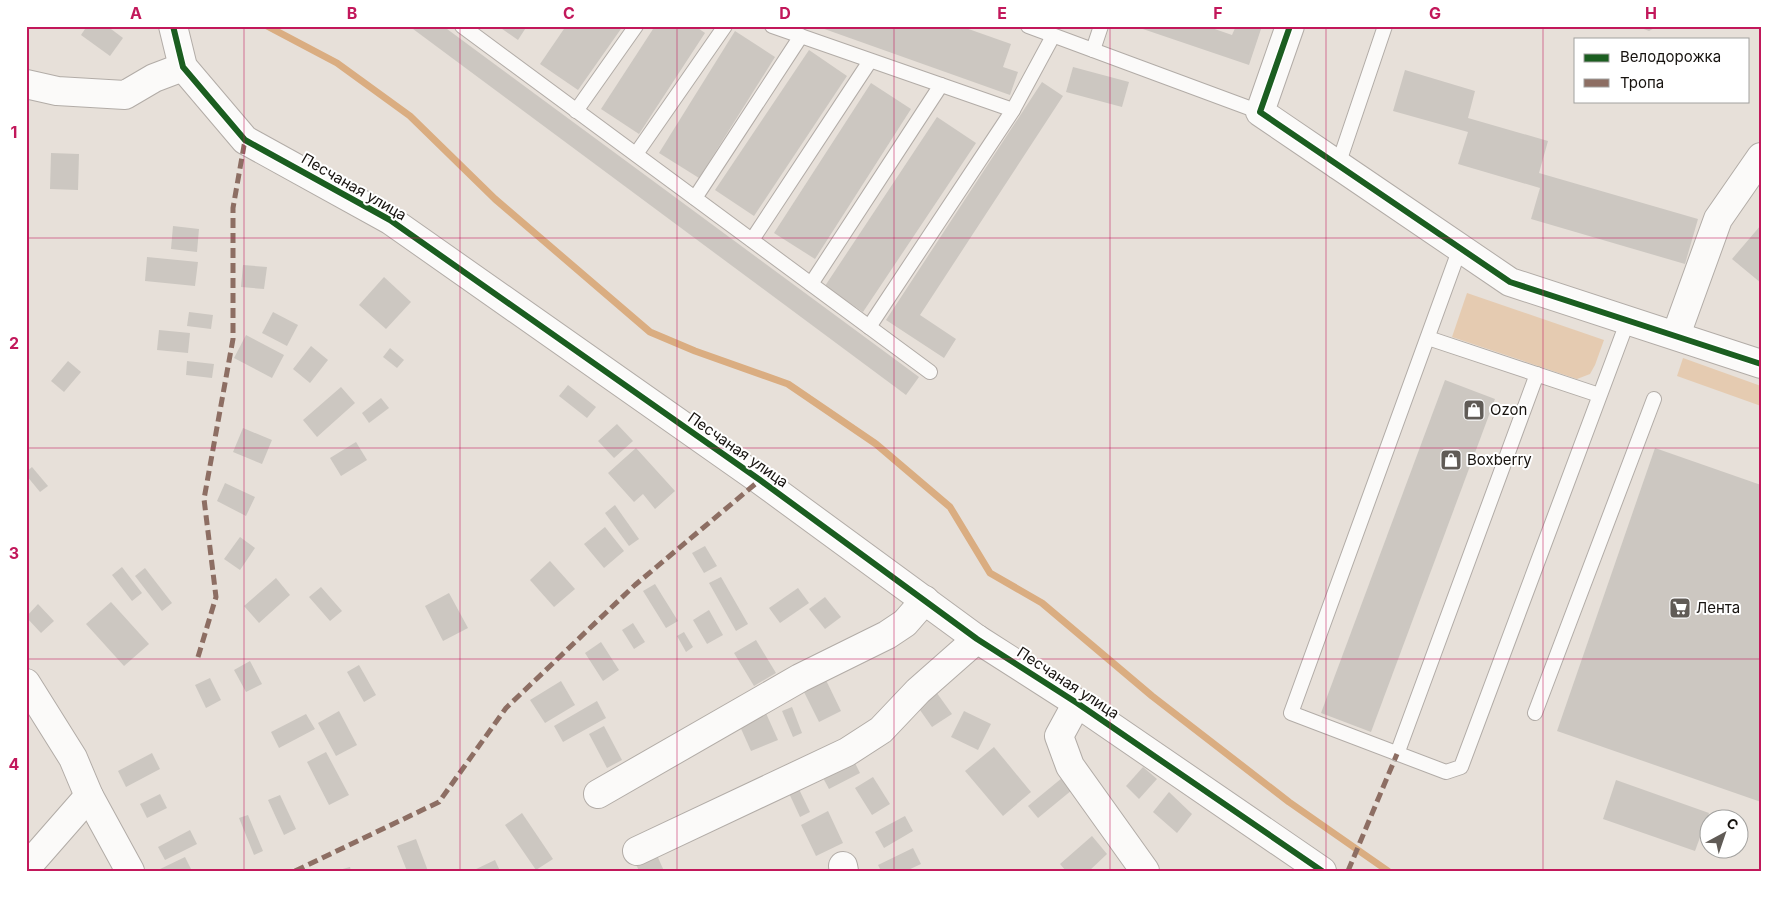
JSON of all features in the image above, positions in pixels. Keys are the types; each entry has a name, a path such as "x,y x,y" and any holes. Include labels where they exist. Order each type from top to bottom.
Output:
{"street":[{"name":"Песчаная улица","path":"173,26 183,67 245,140 390,220 744,469 977,639 1077,703 1322,871"},
{"path":"1290,26 1260,112 1510,282 1761,364"},
{"path":"26,84 57,91 125,95 154,78 183,67"},
{"path":"1676,336 1718,219 1761,157"},
{"path":"598,794 800,678 887,635 905,623 926,600"},
{"path":"637,851 847,752 881,730 918,691 977,639"},
{"path":"26,683 73,758 89,796 130,871"},
{"name":"Песчаная улица","path":"1077,703 1059,736 1070,766 1145,871"},
{"path":"26,868 89,796"}],"lane":[{"path":"462,26 930,372"},
{"path":"576,111 636,26"},
{"path":"636,154 725,26"},
{"path":"772,26 1013,110"},
{"path":"1028,26 1260,112"},
{"path":"1093,50 1101,26"},
{"path":"1338,165 1386,26"},
{"path":"695,198 801,36"},
{"path":"869,327 1013,110 1054,36"},
{"path":"752,240 870,61"},
{"path":"811,284 941,85"},
{"path":"1460,248 1291,713 1446,772 1460,767 1628,320"},
{"path":"1428,338 1600,395"},
{"path":"1398,754 1537,374"},
{"path":"1535,713 1654,398"}],"shaded area":[{"path":"1467,293 1604,340 1590,374 1577,379 1452,337"},
{"path":"1683,358 1761,386 1761,406 1677,376"}],"building":[{"path":"87,26 107,26 123,38 110,56 81,35"},
{"path":"409,26 443,26 919,377 906,395"},
{"path":"498,26 527,26 518,40"},
{"path":"566,26 623,26 578,90 540,64"},
{"path":"655,26 695,26 705,33 639,134 601,109"},
{"path":"816,26 960,26 1011,44 1003,67 1018,72 1010,95"},
{"path":"1206,26 1232,35 1236,26 1262,26 1249,65 1137,27"},
{"path":"1636,26 1658,26 1649,31"},
{"path":"735,31 775,57 699,178 659,153"},
{"path":"809,50 847,76 754,216 715,190"},
{"path":"1073,67 1129,82 1122,107 1066,92"},
{"path":"1405,70 1475,91 1468,118 1548,141 1539,173 1698,219 1685,264 1531,219 1540,188 1458,164 1468,132 1393,111"},
{"path":"1042,82 1063,96 920,315 956,339 944,358 886,320"},
{"path":"871,83 911,109 815,259 774,233"},
{"path":"937,117 976,143 863,312 825,286"},
{"path":"51,153 79,154 78,190 50,189"},
{"path":"1761,225 1761,283 1732,259"},
{"path":"173,226 199,229 197,252 171,249"},
{"path":"147,257 198,262 195,286 145,281"},
{"path":"243,265 267,267 264,289 241,287"},
{"path":"384,277 411,302 386,329 359,305"},
{"path":"189,312 213,315 211,329 187,326"},
{"path":"273,312 298,325 287,346 262,333"},
{"path":"159,330 190,333 188,353 157,350"},
{"path":"246,335 284,355 272,378 234,358"},
{"path":"311,346 328,360 310,383 293,369"},
{"path":"390,348 404,360 397,368 383,357"},
{"path":"68,361 81,372 64,392 51,381"},
{"path":"187,361 214,364 212,378 186,375"},
{"path":"1445,380 1495,399 1371,732 1321,713"},
{"path":"568,385 596,407 587,418 559,396"},
{"path":"341,387 355,403 317,437 303,420"},
{"path":"381,398 389,408 369,423 362,413"},
{"path":"617,424 633,441 614,458 598,441"},
{"path":"243,428 272,440 262,464 233,452"},
{"path":"356,442 367,460 341,476 330,458"},
{"path":"636,448 675,491 655,509 643,494 634,502 608,473"},
{"name":"Лента","path":"1655,448 1761,485 1761,802 1557,731"},
{"path":"32,467 48,486 40,492 26,475 26,472"},
{"path":"225,483 255,497 246,516 217,501"},
{"path":"615,505 639,539 629,546 605,513"},
{"path":"605,527 624,551 604,568 584,544"},
{"path":"240,537 255,548 240,570 224,559"},
{"path":"705,546 717,566 704,573 692,553"},
{"path":"550,561 575,589 554,607 530,580"},
{"path":"122,567 142,593 132,601 112,575"},
{"path":"145,568 172,603 162,611 135,576"},
{"path":"721,577 748,624 736,631 709,583"},
{"path":"276,578 290,595 259,623 244,606"},
{"path":"655,584 678,621 666,628 643,591"},
{"path":"321,587 342,611 330,621 309,597"},
{"path":"798,588 809,603 780,623 769,608"},
{"path":"449,593 468,628 443,641 425,606"},
{"path":"825,597 841,617 825,629 809,609"},
{"path":"111,602 149,644 124,666 86,624"},
{"path":"38,604 54,621 41,633 26,617"},
{"path":"709,610 723,635 707,644 693,620"},
{"path":"633,623 645,642 634,649 622,630"},
{"path":"684,632 693,647 686,652 677,636"},
{"path":"756,640 776,673 754,686 734,653"},
{"path":"601,642 619,670 603,681 585,653"},
{"path":"250,661 262,684 246,692 234,670"},
{"path":"359,665 376,695 364,702 347,672"},
{"path":"824,676 841,711 819,722 802,688"},
{"path":"210,678 221,700 206,708 195,685"},
{"path":"561,681 575,705 545,723 530,700"},
{"path":"934,689 952,714 932,727 915,703"},
{"path":"597,701 606,718 563,742 554,726"},
{"path":"792,707 802,733 793,737 782,711"},
{"path":"339,711 357,745 336,756 318,723"},
{"path":"765,711 778,740 751,751 738,722"},
{"path":"964,711 991,724 978,750 951,737"},
{"path":"306,714 315,729 279,748 271,732"},
{"path":"604,726 622,760 607,768 589,734"},
{"path":"994,747 1031,792 1003,816 965,771"},
{"path":"326,752 349,795 329,805 307,762"},
{"path":"152,753 160,769 126,787 118,771"},
{"path":"854,761 860,773 829,789 822,776"},
{"path":"1143,767 1157,779 1139,799 1126,786"},
{"path":"873,777 890,804 872,815 855,788"},
{"path":"1062,778 1072,790 1038,818 1028,806"},
{"path":"1616,780 1701,810 1700,837 1695,851 1603,819"},
{"path":"797,785 810,812 800,817 787,789"},
{"path":"1169,792 1192,814 1177,833 1153,812"},
{"path":"160,794 167,808 147,818 140,804"},
{"path":"280,795 296,829 284,835 268,800"},
{"path":"828,811 843,843 816,856 801,825"},
{"path":"522,813 553,859 536,870 505,825"},
{"path":"248,815 263,851 254,855 239,818"},
{"path":"905,816 913,831 884,848 875,832"},
{"path":"190,830 197,844 165,860 158,847"},
{"path":"1092,836 1107,854 1089,871 1066,871 1060,864"},
{"path":"416,839 428,871 407,871 397,846"},
{"path":"913,848 921,864 906,871 881,871 878,865"},
{"path":"656,853 664,871 639,871 635,862"},
{"path":"185,857 192,871 156,871"},
{"path":"495,860 500,871 472,871"},
{"path":"350,867 351,871 339,871 339,870"}],"waterway":[{"path":"267,26 337,63 410,116 495,199 650,332 695,351 788,384 876,444 950,507 990,573 1042,603 1152,696 1289,802 1388,871"}],"marked path":[{"path":"198,657 216,597 204,499 233,339 233,208 245,140"},
{"path":"295,871 439,802 506,708 635,585 760,480"},
{"path":"1348,871 1397,754"}],"cycle path":[{"path":"173,26 183,67 245,140 390,220 760,480 977,639 1077,703 1322,871"},
{"path":"1290,26 1260,112 1510,282 1761,364"}],"place":[{"name":"Ozon","path":"1474,410"},
{"name":"Boxberry","path":"1451,460"},
{"name":"Лента","path":"1680,608"}]}
